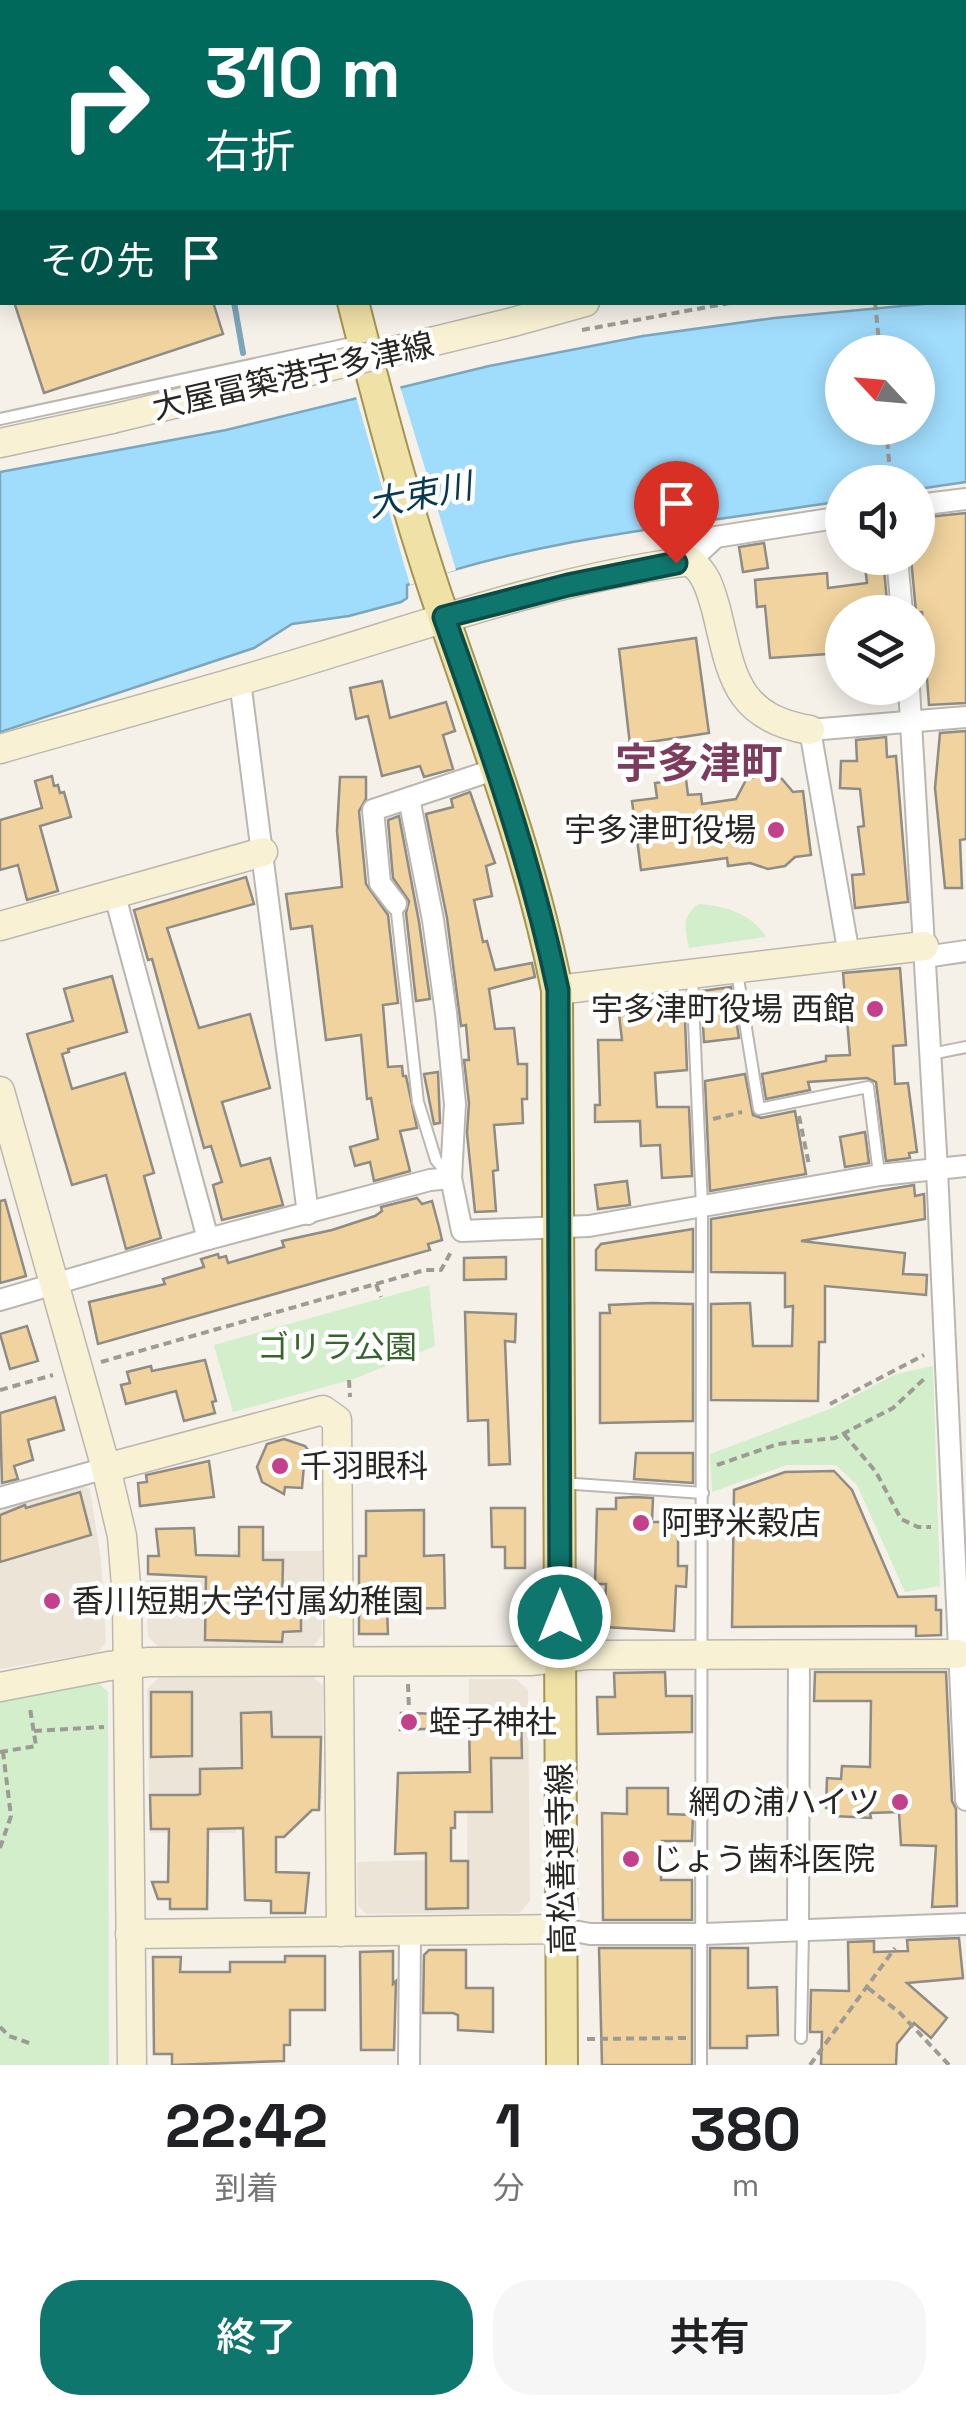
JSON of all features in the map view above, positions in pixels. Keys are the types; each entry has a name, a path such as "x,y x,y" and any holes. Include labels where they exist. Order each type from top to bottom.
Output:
{"main road":[{"name":"高松善通寺線","path":"354,305 431,578 542,910 558,990 562,2065"}],"street":[{"name":"大屋冨築港宇多津線","path":"0,443 574,305"},
{"path":"935,504 966,499"},
{"path":"0,748 240,681 444,617 568,585 690,561 716,537 825,520"},
{"path":"690,561 706,576 740,690 758,710 780,725 810,730 966,717"},
{"path":"240,681 308,1214"},
{"path":"911,705 956,1531 966,1800"},
{"path":"810,730 849,954"},
{"path":"396,904 380,883 373,810 496,768"},
{"path":"409,798 446,1013 455,1104 451,1178 462,1231 589,1226 880,1175 966,1166"},
{"path":"0,926 263,852"},
{"path":"115,896 208,1238"},
{"path":"558,990 849,954 966,951"},
{"path":"0,1091 122,1536 127,1598 132,2065"},
{"path":"0,1300 208,1238 430,1180 451,1178"},
{"path":"0,1498 322,1410 337,1420 341,1932"},
{"path":"13,1685 126,1664 560,1659 588,1655 958,1654"},
{"path":"799,1655 801,1930"},
{"path":"130,1934 563,1929 590,1934 703,1934 966,1924"},
{"path":"409,2065 410,1931"}],"lane":[{"path":"0,419 363,341"},
{"path":"396,904 418,1102 436,1160 451,1178"},
{"path":"736,968 759,1108 868,1087 880,1175"},
{"path":"692,974 702,1207 701,2065"},
{"path":"930,1054 966,1047"},
{"path":"560,1483 702,1492"},
{"path":"801,1930 801,2038"}],"path":[{"path":"876,305 879,335"},
{"path":"796,1102 814,1187"},
{"path":"698,1122 759,1108"},
{"path":"0,1390 425,1270 441,1270 462,1231"},
{"path":"376,1284 381,1297"},
{"path":"830,1404 944,1344"},
{"path":"703,1470 778,1444 844,1434 860,1422 893,1408 930,1376 945,1371"},
{"path":"349,1380 350,1396"},
{"path":"844,1434 876,1472 901,1520 918,1527 956,1531"},
{"path":"408,1673 408,1709"},
{"path":"0,1848 10,1816 2,1752 36,1746 34,1731 13,1685"},
{"path":"34,1731 114,1727"},
{"path":"810,2065 868,1988 907,1926"},
{"path":"868,1988 910,2023 949,2065"},
{"path":"0,2027 10,2036 32,2044"},
{"path":"587,2039 701,2037"}],"shaded area":[{"name":"香川短期大学付属幼稚園","path":"79,1484 90,1489 101,1560 106,1642 99,1652 0,1669 0,1507"},
{"path":"233,1551 323,1551 322,1635 314,1646 158,1647 148,1636 145,1580 232,1579"},
{"path":"313,1677 323,1686 322,1799 237,1798 236,1833 150,1833 147,1689 158,1678"},
{"path":"469,1679 516,1679 528,1690 530,1901 520,1913 366,1914 358,1906 357,1862 467,1859"}],"green space":[{"path":"699,904 737,913 753,922 766,937 689,948 687,918"},
{"name":"ゴリラ公園","path":"429,1285 435,1346 354,1379 233,1412 214,1345"},
{"path":"933,1366 940,1586 905,1592 857,1485 836,1465 787,1465 712,1492 710,1454 832,1408 896,1374"},
{"path":"98,1683 108,1692 109,2065 0,2065 0,1702"}],"water":[{"name":"大束川","path":"913,305 966,305 966,482 935,487 935,465 825,465 825,503 623,533 460,568 407,585 407,598 401,602 349,616 292,624 254,648 0,732 0,472 226,430 489,366 643,336 774,318"}],"pier":[{"path":"399,383 456,570 410,585 355,393"}],"building":[{"path":"15,305 214,305 223,334 44,393"},
{"path":"966,513 966,703 935,705 935,595 914,595 913,575 935,575 935,516"},
{"path":"764,543 768,568 743,572 739,547"},
{"path":"825,573 828,588 867,583 866,575 885,575 886,595 825,595 825,654 770,658 765,606 757,607 755,580"},
{"path":"696,638 709,733 630,745 619,649"},
{"path":"382,681 390,718 446,702 455,731 443,735 453,769 424,777 420,766 382,776 368,716 356,719 350,688"},
{"path":"966,731 966,839 960,840 962,888 945,888 935,788 940,733"},
{"path":"886,737 887,757 896,756 908,902 855,908 852,875 864,874 858,827 864,826 860,789 840,788 841,761 857,761 856,740"},
{"path":"767,773 782,779 793,792 803,791 811,855 795,857 785,866 768,869 750,863 728,866 727,858 641,870 632,801 657,798 655,783 686,779 688,795 701,794 702,804 736,799 746,780"},
{"path":"52,776 54,786 64,792 71,817 40,826 58,891 27,900 18,865 0,870 0,820 42,808 35,781"},
{"path":"340,777 366,777 366,799 359,811 366,884 388,915 398,1003 383,1005 388,1067 402,1066 417,1128 400,1131 410,1171 374,1181 370,1162 355,1166 350,1147 378,1139 371,1098 367,1099 361,1035 326,1040 312,926 291,929 286,894 342,887 337,831"},
{"path":"470,792 495,863 486,866 492,896 474,900 483,942 487,941 495,970 532,963 535,977 489,989 495,1029 514,1028 518,1064 527,1064 527,1099 522,1099 523,1123 494,1125 496,1211 475,1212 467,1133 466,1025 461,1026 447,918 426,814 453,807 451,799"},
{"path":"399,816 430,999 416,1001 406,913 409,901 393,878 388,820"},
{"path":"246,877 254,904 167,928 199,1028 250,1014 270,1088 222,1102 241,1166 270,1158 283,1205 222,1220 213,1185 222,1182 211,1146 204,1148 152,959 148,960 134,910"},
{"path":"900,968 906,1045 893,1046 895,1084 908,1083 917,1152 909,1153 910,1158 886,1161 876,1082 867,1078 808,1082 810,1090 766,1099 762,1074 826,1061 826,1056 850,1055 843,973"},
{"path":"112,976 127,1032 62,1054 72,1089 125,1073 154,1173 144,1176 161,1238 126,1249 106,1175 72,1185 27,1034 73,1021 64,989"},
{"path":"731,987 739,1038 704,1042 701,991"},
{"path":"684,995 687,1070 655,1073 657,1107 689,1107 692,1176 662,1178 660,1145 641,1146 640,1121 595,1122 595,1105 600,1105 598,1040 622,1040 618,1006"},
{"path":"438,1072 440,1123 434,1124 424,1074"},
{"path":"745,1074 753,1115 761,1118 795,1111 806,1174 710,1191 705,1081"},
{"path":"865,1132 869,1163 845,1167 840,1137"},
{"path":"627,1181 630,1205 598,1209 595,1185"},
{"path":"914,1185 915,1196 924,1194 925,1219 801,1241 905,1253 903,1274 927,1275 926,1295 825,1286 825,1342 819,1342 818,1401 711,1400 711,1304 750,1303 753,1346 792,1346 793,1306 785,1307 785,1273 711,1272 711,1219"},
{"path":"417,1198 422,1204 432,1201 439,1227 442,1240 428,1244 430,1250 98,1344 89,1302 165,1284 163,1279 204,1267 201,1259 218,1254 219,1258 226,1256 228,1263 284,1247 282,1241 375,1216 382,1211 381,1207"},
{"path":"5,1200 26,1276 0,1283 0,1201"},
{"path":"693,1229 693,1272 596,1270 596,1250 601,1244"},
{"path":"506,1257 506,1279 464,1280 464,1258"},
{"path":"693,1304 693,1421 600,1423 600,1313 610,1313 609,1305"},
{"path":"465,1312 516,1314 515,1342 505,1341 510,1464 489,1465 488,1420 468,1421"},
{"path":"27,1326 38,1361 10,1369 0,1334"},
{"path":"205,1360 216,1401 212,1402 215,1413 184,1421 176,1391 126,1404 121,1385 130,1383 127,1372"},
{"path":"55,1397 64,1430 28,1440 33,1460 14,1466 18,1479 2,1483 0,1413"},
{"name":"千羽眼科","path":"284,1439 305,1446 320,1465 304,1465 302,1488 285,1487 284,1494 262,1482 257,1467 267,1444"},
{"path":"636,1453 693,1453 693,1483 634,1479"},
{"path":"209,1461 214,1497 140,1506 138,1483 147,1482 146,1475"},
{"path":"834,1471 852,1490 898,1597 936,1596 936,1610 941,1610 941,1635 916,1636 916,1626 732,1627 734,1490 785,1472"},
{"path":"80,1492 91,1535 0,1562 0,1515"},
{"path":"616,1498 653,1498 652,1522 678,1522 678,1566 687,1566 686,1587 676,1586 674,1631 604,1627 606,1584 595,1584 597,1509 616,1509"},
{"path":"491,1508 525,1508 525,1568 505,1568 505,1547 492,1547"},
{"path":"424,1510 424,1556 444,1555 445,1608 387,1609 388,1634 359,1634 359,1556 366,1556 366,1511"},
{"path":"239,1527 263,1527 263,1560 283,1560 282,1612 301,1612 301,1631 283,1632 282,1642 205,1640 206,1577 148,1574 148,1556 159,1556 156,1529 194,1528 196,1555 239,1556"},
{"path":"665,1672 666,1696 692,1696 692,1732 598,1734 597,1697 615,1697 614,1673"},
{"path":"815,1672 946,1672 952,1801 956,1809 957,1906 932,1907 936,1846 901,1845 899,1812 870,1813 871,1818 834,1816 835,1808 826,1808 827,1778 841,1779 842,1766 870,1767 871,1701 814,1701"},
{"path":"151,1692 192,1692 192,1756 151,1757"},
{"path":"271,1712 272,1737 321,1737 319,1810 312,1810 284,1837 276,1837 276,1872 309,1873 305,1913 271,1913 271,1901 245,1900 243,1828 208,1829 207,1909 170,1909 170,1899 158,1899 152,1882 168,1882 169,1829 151,1829 150,1795 197,1795 200,1769 242,1768 241,1713"},
{"path":"401,1713 452,1714 452,1728 400,1730"},
{"path":"476,1713 521,1713 522,1758 491,1758 492,1812 455,1812 451,1861 468,1861 468,1908 426,1909 426,1853 395,1854 398,1773 470,1772 469,1721 476,1720"},
{"path":"627,1788 668,1788 668,1814 693,1815 692,1841 662,1841 661,1880 692,1880 692,1920 603,1920 602,1813 627,1814"},
{"path":"959,1938 963,1978 907,1983 947,2018 931,2038 914,2023 897,2044 896,2065 821,2065 822,2032 810,2032 811,1990 849,1991 848,1942 874,1941 874,1952 908,1951 907,1940"},
{"path":"599,1948 692,1948 692,2065 602,2065"},
{"path":"710,1948 748,1948 748,1988 777,1987 778,2035 747,2036 747,2048 710,2048"},
{"path":"429,1950 466,1950 466,1988 493,1988 493,2032 458,2030 458,2015 453,2013 423,2013 424,1955"},
{"path":"393,1951 394,2050 361,2050 360,1952"},
{"path":"285,1956 325,1956 325,2010 290,2010 290,2045 284,2045 284,2061 172,2065 172,2054 154,2054 153,1957 181,1957 180,1972 230,1972 230,1962 285,1962"}],"waterway":[{"path":"235,305 243,353"}],"place":[{"name":"宇多津町役場","path":"776,830"},
{"name":"宇多津町役場 西館","path":"875,1009"},
{"name":"千羽眼科","path":"280,1466"},
{"name":"阿野米穀店","path":"641,1523"},
{"name":"香川短期大学付属幼稚園","path":"52,1601"},
{"name":"蛭子神社","path":"409,1722"},
{"name":"網の浦ハイツ","path":"900,1802"},
{"name":"じょう歯科医院","path":"631,1859"}],"district":[{"name":"宇多津町","path":"699,763"}],"route":[{"path":"560,1617 558,990 542,910 523,845 444,617 568,585 676,563"}]}
